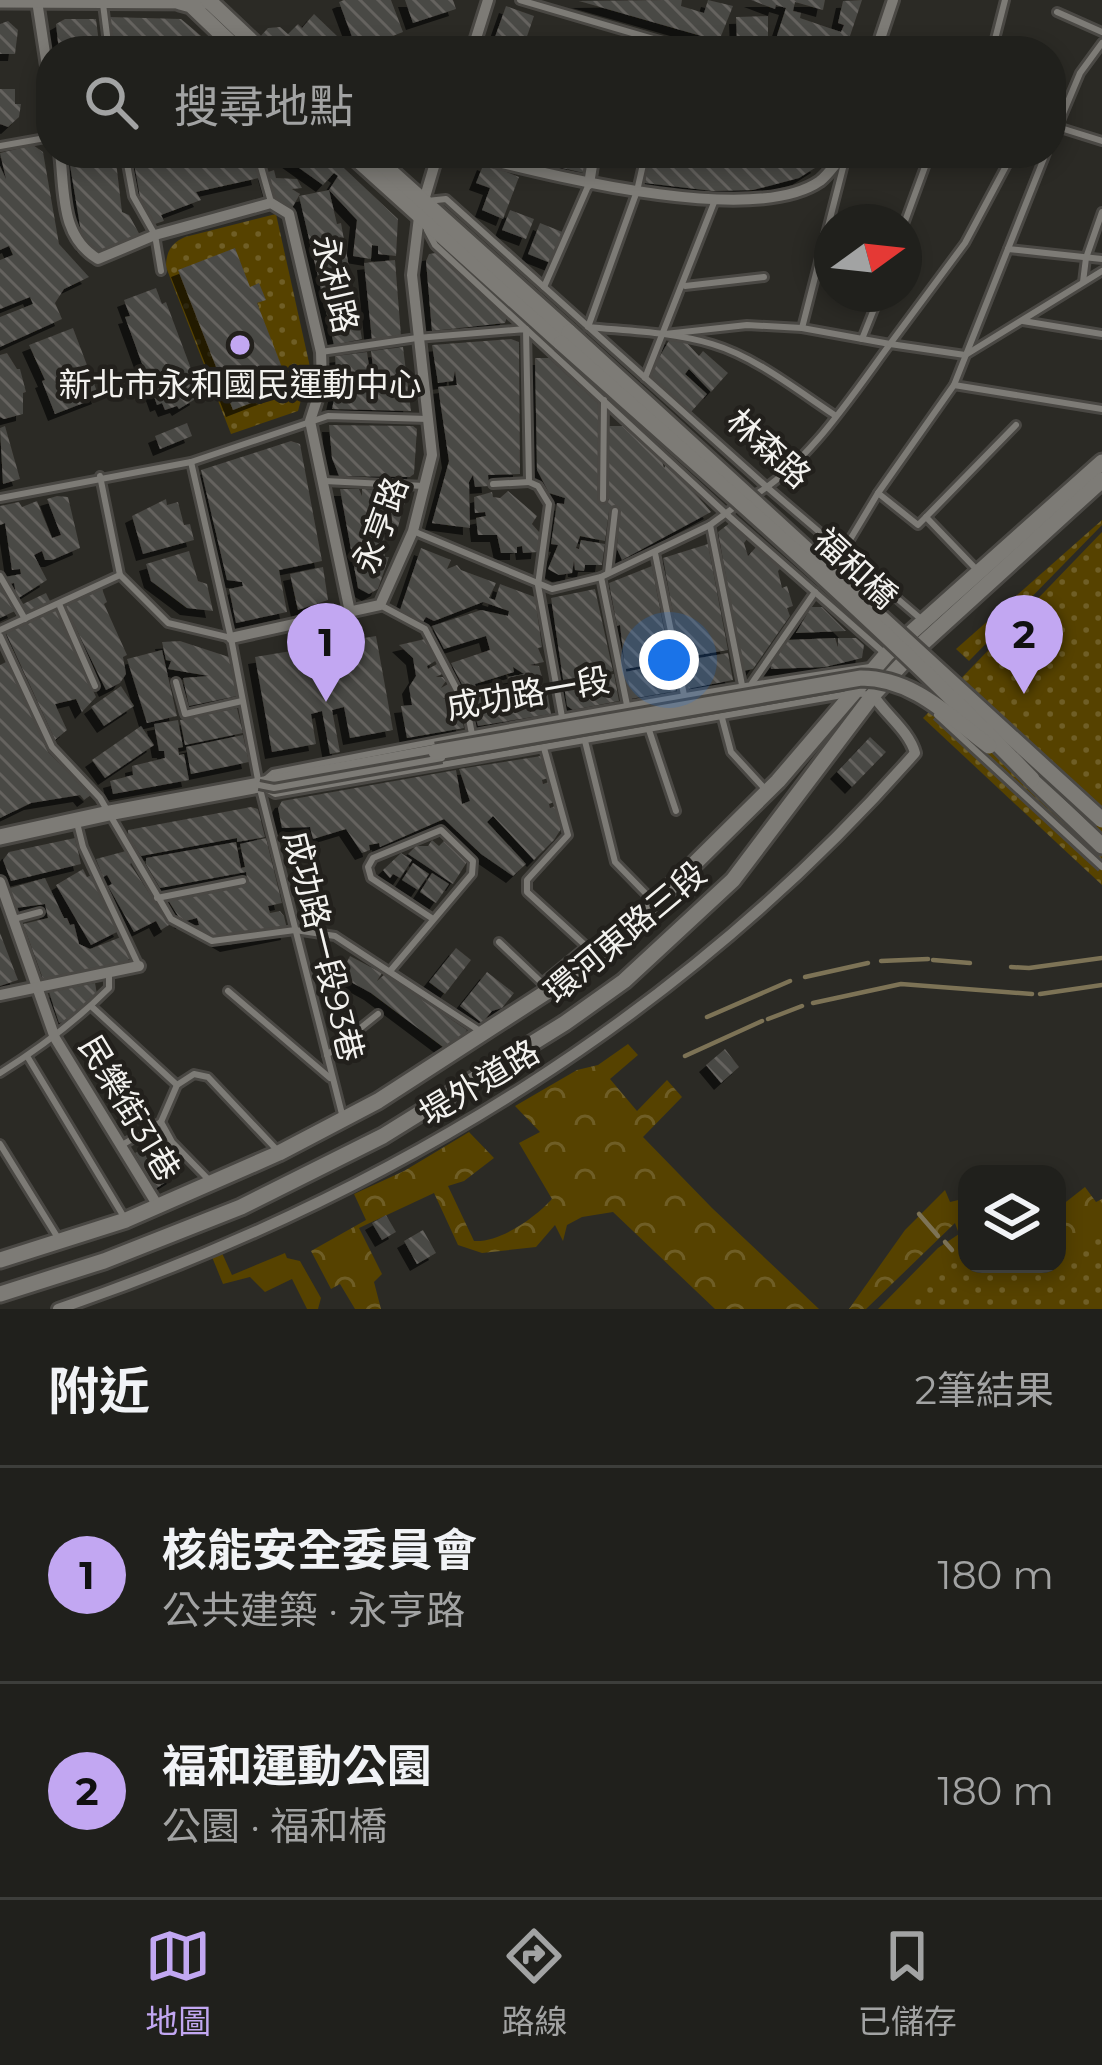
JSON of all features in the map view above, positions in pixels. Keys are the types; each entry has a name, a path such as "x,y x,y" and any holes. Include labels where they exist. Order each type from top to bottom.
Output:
{"street":[{"path":"0,0 208,0 246,36"},
{"path":"477,36 488,0"},
{"path":"881,36 893,0"},
{"path":"37,1 42,36"},
{"path":"177,1 191,5 223,36"},
{"path":"62,168 69,225 80,248 98,259 155,235 271,203"},
{"name":"林森路","path":"369,168 422,209 565,338"},
{"name":"林森路","path":"384,168 422,209"},
{"name":"永亨路","path":"231,638 380,605 412,531 432,454 412,275 434,168"},
{"path":"524,168 590,184 715,200 783,194 819,182 832,168"},
{"path":"590,184 592,168"},
{"name":"永利路","path":"271,203 289,214 321,352 322,384 310,421 350,612"},
{"name":"福和橋","path":"565,338 962,707 1102,846"},
{"name":"福和橋","path":"565,338 1102,820"},
{"name":"環河東路三段","path":"0,1260 126,1220 279,1153 485,1034 656,903 767,792 882,660 1102,462"},
{"name":"環河東路三段","path":"0,1294 104,1261 241,1208 383,1136 565,1023 623,981 734,880 873,695 1102,480"},
{"path":"259,785 869,678 899,684 925,697 1032,779"},
{"name":"堤外道路","path":"58,1309 202,1257 346,1190 474,1120 624,1022 740,927 839,836 915,753 911,739 888,719 873,695"},
{"name":"成功路一段","path":"0,838 259,785"},
{"name":"民樂街31巷","path":"0,882 55,1038 158,1206"},
{"path":"0,995 139,966"}],"lane":[{"path":"161,0 163,18"},
{"path":"520,0 645,36"},
{"path":"996,36 1005,0"},
{"path":"102,1 107,36"},
{"path":"1057,12 1102,32"},
{"path":"1066,101 1102,43"},
{"path":"1066,130 1102,141"},
{"path":"0,146 36,140"},
{"path":"128,168 133,196 155,235 161,271"},
{"path":"261,168 271,203"},
{"path":"642,168 588,327 716,344 836,416"},
{"path":"802,328 842,168"},
{"path":"911,204 925,168"},
{"path":"412,531 552,589 605,575 710,525 768,488 836,416 965,243 1004,168"},
{"path":"842,553 954,385 1040,168"},
{"path":"544,287 590,184"},
{"name":"林森路","path":"882,660 815,592 435,245 422,209 446,199 923,621"},
{"path":"645,378 715,200"},
{"path":"1083,282 1102,212"},
{"path":"1008,249 1102,259"},
{"path":"665,334 747,325 802,328 964,355 1102,271"},
{"path":"683,287 764,277"},
{"path":"862,339 873,312"},
{"path":"1019,320 1102,334"},
{"path":"321,352 526,329 529,482"},
{"path":"954,385 1102,409"},
{"path":"603,500 604,400"},
{"path":"0,498 191,461 328,416 428,419"},
{"path":"878,493 918,525 1016,425"},
{"name":"成功路一段93巷","path":"191,461 259,785 344,1119"},
{"path":"100,476 120,575 0,633 52,747 110,813 171,919 212,941 295,930 335,936 485,1034"},
{"path":"321,481 424,485"},
{"path":"493,484 529,482 538,486 549,505 538,585 562,717"},
{"path":"615,511 605,575 627,705"},
{"path":"926,517 979,572"},
{"path":"710,525 756,712"},
{"path":"655,553 684,695"},
{"name":"永亨路","path":"120,575 168,623 231,638"},
{"path":"0,576 25,619"},
{"path":"747,684 815,592"},
{"path":"59,604 95,686"},
{"path":"380,605 425,629 467,709 472,734"},
{"path":"873,695 882,660 918,648 923,621"},
{"name":"成功路一段","path":"873,695 854,693 275,794 259,785 273,773 882,660"},
{"path":"176,682 185,714 243,701"},
{"path":"259,785 274,788 826,689 879,684 922,700 1102,867"},
{"path":"722,718 731,752 767,792"},
{"path":"649,730 676,812"},
{"path":"585,741 614,862 656,903"},
{"path":"499,942 542,983 593,953 526,892 527,880 568,835 544,748"},
{"path":"76,819 83,848 139,966"},
{"path":"391,970 433,920 475,868 441,830 373,858 368,867 371,878 433,920"},
{"path":"157,898 243,881"},
{"path":"12,919 40,913"},
{"path":"55,1038 109,988 109,972"},
{"path":"228,991 334,1081"},
{"path":"91,1006 177,1085"},
{"path":"327,1055 378,1014"},
{"name":"民樂街31巷","path":"0,1073 55,1038"},
{"path":"27,1056 126,1220"},
{"path":"122,1146 161,1122 177,1085 194,1074 208,1077 279,1153"},
{"path":"161,1122 172,1142 211,1183"},
{"path":"0,1144 60,1241"}],"green space":[{"path":"276,214 310,367 298,411 231,434 166,267 167,257 185,237"},
{"path":"1102,520 969,661 956,649"},
{"path":"1102,532 1102,885 923,718"},
{"path":"628,1044 638,1055 610,1079 637,1111 667,1080 682,1097 643,1137 819,1309 715,1309 613,1212 582,1217 567,1225 563,1241 555,1225 536,1247 482,1253 458,1245 434,1193 359,1228 382,1274 374,1282 381,1309 355,1309 340,1284 331,1289 311,1251 366,1220 354,1194 469,1132 494,1158 464,1181 448,1186 474,1241 505,1234 536,1214 552,1199 519,1143 540,1132 515,1106 577,1070 598,1065"},
{"path":"1085,1187 1096,1202 1102,1199 1102,1309 878,1309 938,1248 958,1235 958,1273 1066,1273 1066,1202"},
{"path":"945,1190 950,1202 958,1200 958,1231 955,1223 866,1309 849,1309 905,1230"},
{"path":"1102,1234 1102,1309 895,1309 958,1250 958,1273 1066,1273 1066,1258"},
{"path":"222,1253 232,1275 285,1253 300,1261 321,1298 318,1309 307,1309 292,1279 265,1292 250,1277 223,1284 212,1257"}],"building":[{"path":"391,0 403,32 352,36 339,2"},
{"path":"405,0 453,0 456,9 413,23"},
{"path":"682,0 681,6 704,13 708,0 733,6 721,36 702,36 579,1"},
{"path":"751,0 825,0 823,10 795,2 793,11 801,13 800,18 841,32 843,1 862,0 850,36 777,36 786,8 776,5 775,9"},
{"path":"506,6 534,16 527,36 495,36"},
{"path":"314,14 337,36 261,36 268,28 280,27 288,34 298,24 302,28"},
{"path":"768,16 768,36 737,36 736,17"},
{"path":"109,17 181,19 201,36 112,36"},
{"path":"65,19 96,19 98,36 57,36 56,24"},
{"path":"8,21 18,30 15,54 0,54 0,24"},
{"path":"0,89 15,89 15,104 21,104 19,117 8,127 0,124"},
{"path":"36,147 36,168 46,168 59,244 89,277 64,289 55,303 62,319 0,347 0,317 33,304 30,297 0,309 0,260 13,255 9,246 0,250 0,166 6,179 0,153"},
{"path":"70,168 117,168 122,212 129,215 141,237 97,251 83,244"},
{"path":"135,168 256,168 259,178 196,192 201,200 161,215 164,221 155,224 140,197"},
{"path":"299,168 344,168 398,219 396,256 378,254 378,246 372,245 371,259 353,256 357,220 329,190 338,176 334,173 323,185"},
{"path":"482,168 519,177 503,219 482,210 490,188 476,183"},
{"path":"646,168 815,168 799,178 753,190 645,183"},
{"path":"274,170 276,178 297,179 302,188 292,189 300,194 292,208 272,197 265,173"},
{"path":"329,190 337,224 341,223 362,339 334,345 299,196"},
{"path":"510,210 534,219 526,239 502,230"},
{"path":"540,223 565,233 553,264 528,254"},
{"name":"新北市永和國民運動中心","path":"235,248 250,287 259,283 266,300 257,303 290,388 233,410 178,270"},
{"path":"436,253 507,317 505,323 432,331 426,261"},
{"path":"395,260 401,336 372,340 364,263"},
{"path":"156,288 162,304 166,302 199,390 194,391 197,398 179,409 157,405 125,317 130,316 124,300"},
{"path":"73,328 99,397 55,414 29,345"},
{"path":"671,337 686,342 699,356 703,351 728,373 711,392 689,369 685,374 707,394 691,412 649,375"},
{"path":"519,342 520,474 488,475 489,486 475,487 473,475 470,528 432,523 449,461 438,387 457,385 455,371 453,381 438,383 432,345"},
{"path":"403,347 411,411 332,409 337,386 375,384 371,351"},
{"path":"367,352 371,380 337,383 335,356"},
{"path":"7,353 20,369 26,392 23,414 4,419 0,417 0,355"},
{"path":"535,358 549,358 598,403 600,500 609,500 609,426 623,426 711,512 622,560 617,549 619,513 609,512 605,541 580,536 576,548 581,540 605,544 602,565 575,570 574,561 572,573 559,575 548,569 558,545 551,544 557,503 564,504 565,498 549,493 537,470"},
{"path":"187,423 192,436 160,449 155,436"},
{"path":"329,425 413,426 417,429 414,474 339,476"},
{"path":"5,426 20,479 3,484 0,428"},
{"path":"291,441 300,444 322,561 279,570 287,612 236,623 229,589 243,586 227,580 201,470"},
{"path":"340,489 359,489 362,496 362,489 408,491 398,527 384,528 385,557 389,557 378,589 369,594 358,588"},
{"path":"508,491 537,516 532,524 540,533 538,552 523,553 522,546 517,553 501,553 497,535 478,535 476,518 486,516 475,513 474,497 492,492 500,498"},
{"path":"68,497 80,548 52,560 45,560 42,551 34,555 47,580 17,599 14,583 6,585 5,577 21,574 20,569 12,570 0,506 19,502 22,507 37,501 52,538 61,535 47,499"},
{"path":"166,499 167,505 178,502 194,540 143,554 132,516"},
{"path":"731,522 748,538 744,543 748,556 757,546 781,568 782,588 787,586 793,606 787,608 790,616 753,669 743,671 718,532"},
{"path":"708,544 728,650 681,658 663,558"},
{"path":"421,548 451,560 447,569 457,565 496,583 489,598 495,600 500,584 535,597 542,647 538,648 544,662 530,665 539,666 543,680 537,686 546,684 551,714 478,726 451,663 490,650 486,636 444,649 432,626 481,610 508,616 509,611 483,602 434,621 426,617 423,622 400,610","holes":["513,667 524,674 508,677 511,690 517,692 483,698 504,691 502,680 476,688 475,684 514,672"]},
{"path":"189,551 198,581 207,584 213,611 187,608 151,581 146,564"},
{"path":"652,566 670,661 625,669 609,583"},
{"path":"323,567 328,600 298,610 290,574"},
{"path":"0,584 15,611 0,618"},
{"path":"102,589 127,655 123,657 126,674 106,690 65,606"},
{"path":"595,589 613,671 570,682 614,674 619,701 573,710 567,706 551,598"},
{"path":"46,593 51,603 26,615 21,605"},
{"path":"811,607 822,607 846,631 796,633"},
{"path":"56,610 96,697 82,712 76,699 55,704 67,730 55,740 6,633"},
{"path":"376,636 393,730 350,738 344,707 332,710 340,752 330,754 322,711 311,714 316,744 272,752 255,657 297,650 296,645 307,643 308,648 323,645 322,640 333,638 334,643"},
{"path":"835,638 838,647 838,638 856,638 864,645 862,658 825,667 771,669 770,663 788,640"},
{"path":"425,639 437,660 428,669 437,664 442,674 436,677 446,681 441,688 448,684 453,693 443,699 457,696 464,728 407,738 401,706 412,705 409,687 416,676 413,658 399,645"},
{"path":"180,641 229,657 237,696 189,706 183,678 209,676 168,669 171,661 166,660 162,642"},
{"path":"162,650 177,716 147,723 127,659"},
{"path":"728,653 733,680 687,689 682,661"},
{"path":"8,661 48,752 91,795 84,800 80,795 31,803 0,818 0,665"},
{"path":"671,663 676,691 630,699 625,672"},
{"path":"121,686 134,706 104,726 91,707"},
{"path":"237,708 243,733 185,745 180,720"},
{"path":"178,720 183,747 178,748 179,755 184,754 189,780 113,794 110,781 133,775 132,766 165,758 154,724"},
{"path":"141,726 154,745 105,778 92,760"},
{"path":"243,735 249,762 191,774 186,747"},
{"path":"870,737 886,752 852,787 837,772"},
{"path":"541,756 548,778 543,784 549,782 554,802 550,808 555,806 561,829 554,840 534,860 493,816 487,822 526,864 513,876 444,819 380,847 379,843 369,845 370,850 362,853 346,829 313,839 310,827 282,828 278,808 282,801 456,770 462,804 470,801 459,769"},
{"path":"258,809 265,837 141,856 128,836 128,830"},
{"path":"75,838 81,864 11,881 3,860 9,852"},
{"path":"266,838 282,903 268,906 270,913 280,911 284,916 288,933 227,945 194,926 199,925 197,918 182,922 166,897 248,882 246,872 160,888 146,864 146,858 236,842 241,868 245,867 240,844"},
{"path":"432,840 439,846 444,841 467,862 453,884 408,854"},
{"path":"126,851 166,918 169,925 161,930 156,921 134,932 108,886 112,884 107,875 103,877 96,859"},
{"path":"401,853 412,860 400,878 393,874 390,878 383,870"},
{"path":"413,863 429,874 418,890 402,880"},
{"path":"83,869 87,877 92,875 121,930 91,945 56,885"},
{"path":"432,873 449,884 436,903 420,892"},
{"path":"45,878 64,918 74,924 79,944 90,949 121,937 131,956 127,962 43,979 23,924 48,918 45,904 16,908 10,888"},
{"path":"0,933 18,980 0,986"},
{"path":"456,948 471,960 445,994 429,982"},
{"path":"350,956 382,973 377,981 385,974 467,1030 458,1043 447,1050 371,993 340,976"},
{"path":"487,972 514,993 482,1023 460,1006"},
{"path":"95,983 97,994 71,1020 59,1023 49,992"},
{"path":"725,1049 739,1067 721,1083 706,1065"},
{"path":"154,1142 174,1177 155,1189 135,1153"},
{"path":"386,1215 396,1232 382,1240 372,1223"},
{"path":"423,1230 436,1253 417,1264 404,1241"}],"waterway":[{"path":"1011,967 1102,958"},
{"path":"881,961 928,959"},
{"path":"933,960 970,963"},
{"path":"805,977 868,963"},
{"path":"707,1017 790,981"},
{"path":"813,1003 901,984 1032,994"},
{"path":"1040,994 1102,985"},
{"path":"768,1019 802,1006"},
{"path":"685,1056 762,1021"},
{"path":"919,1214 938,1236"},
{"path":"945,1242 952,1250"}],"place":[{"name":"新北市永和國民運動中心","path":"240,345"},
{"name":"福和運動公園","path":"1024,694"},
{"name":"核能安全委員會","path":"326,702"}]}
